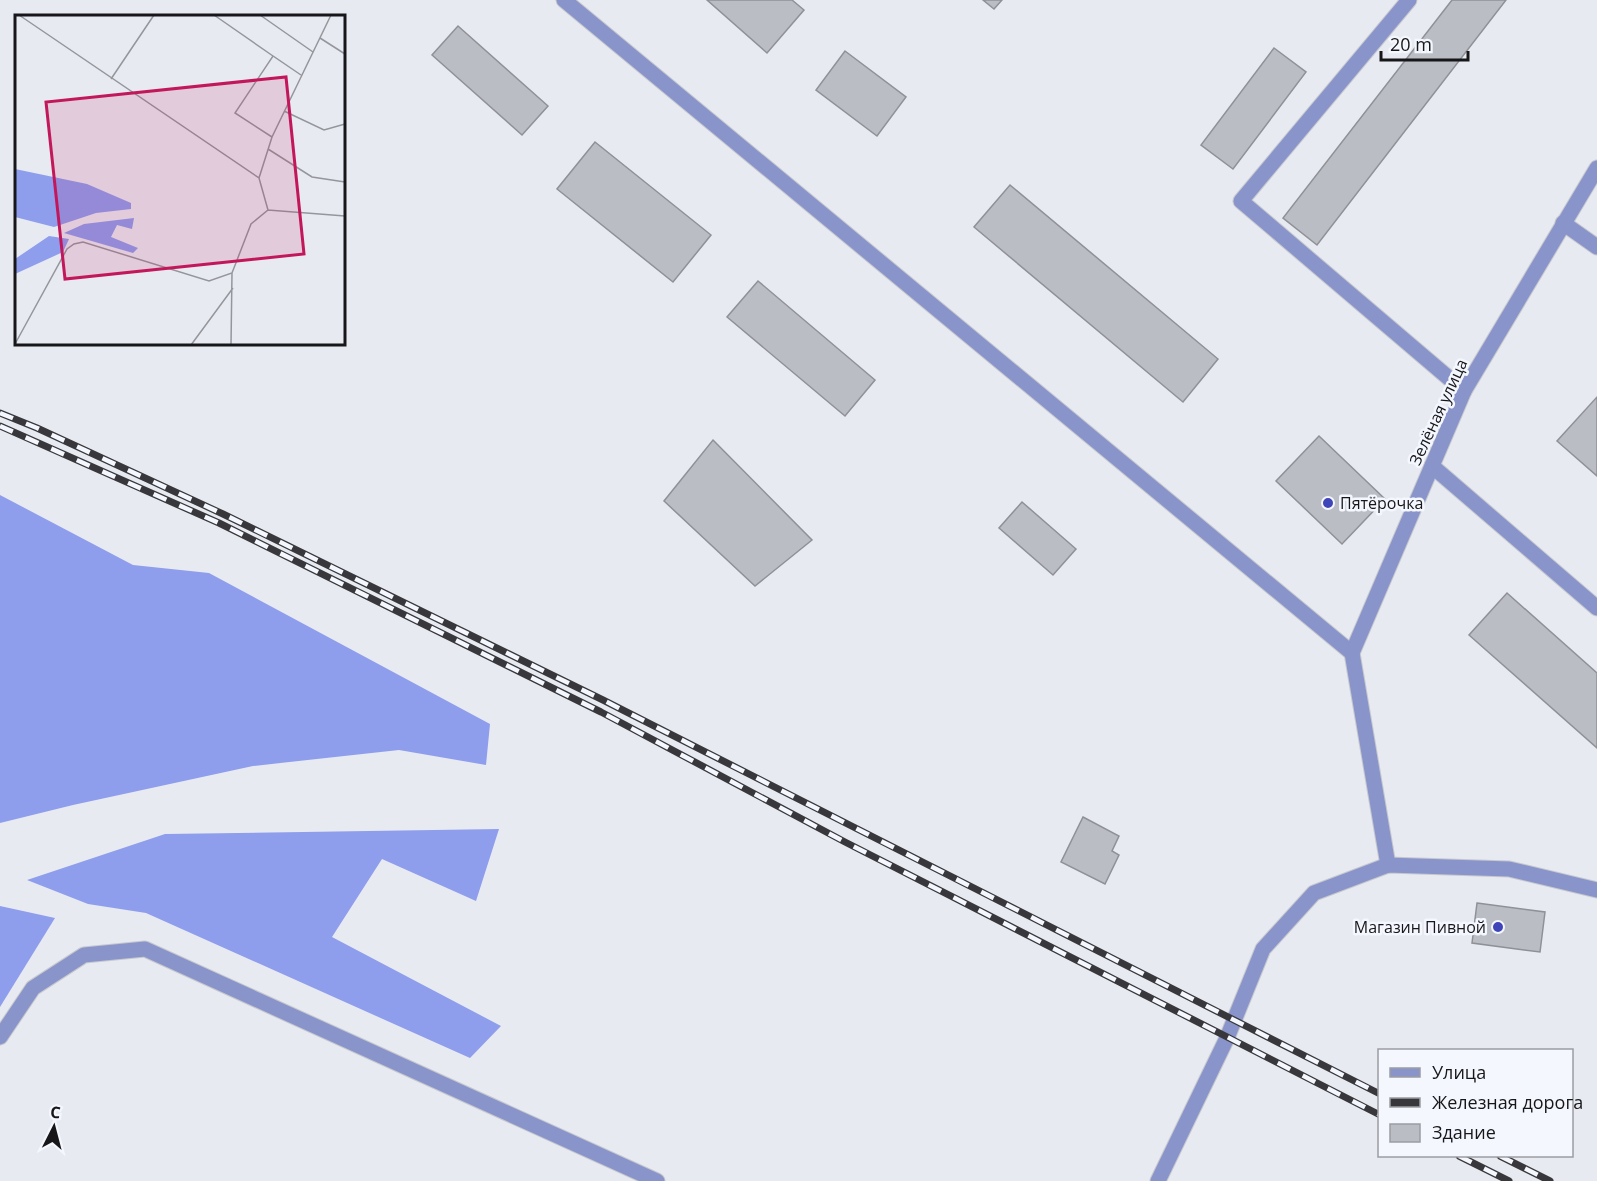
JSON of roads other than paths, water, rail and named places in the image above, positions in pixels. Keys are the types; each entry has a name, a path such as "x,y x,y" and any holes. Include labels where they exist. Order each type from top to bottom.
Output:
{"street":[{"path":"564,0 1352,653 1388,864"},
{"path":"1409,0 1241,201 1464,391"},
{"name":"Зелёная улица","path":"1352,653 1464,391 1597,168"},
{"path":"1563,223 1597,247"},
{"path":"1432,466 1597,608"},
{"path":"1158,1181 1227,1038 1263,949 1314,893 1388,864 1509,869 1597,890"},
{"path":"0,1037 33,988 84,955 145,949 657,1181"}],"railway":[{"path":"0,413 223,514 603,700 1378,1093"},
{"path":"0,426 219,523 601,712 845,842 1378,1114"},
{"path":"1461,1157 1509,1181"},
{"path":"1502,1157 1550,1181"}],"place":[{"name":"Пятёрочка","path":"1328,503"},
{"name":"Магазин Пивной","path":"1498,927"}]}
